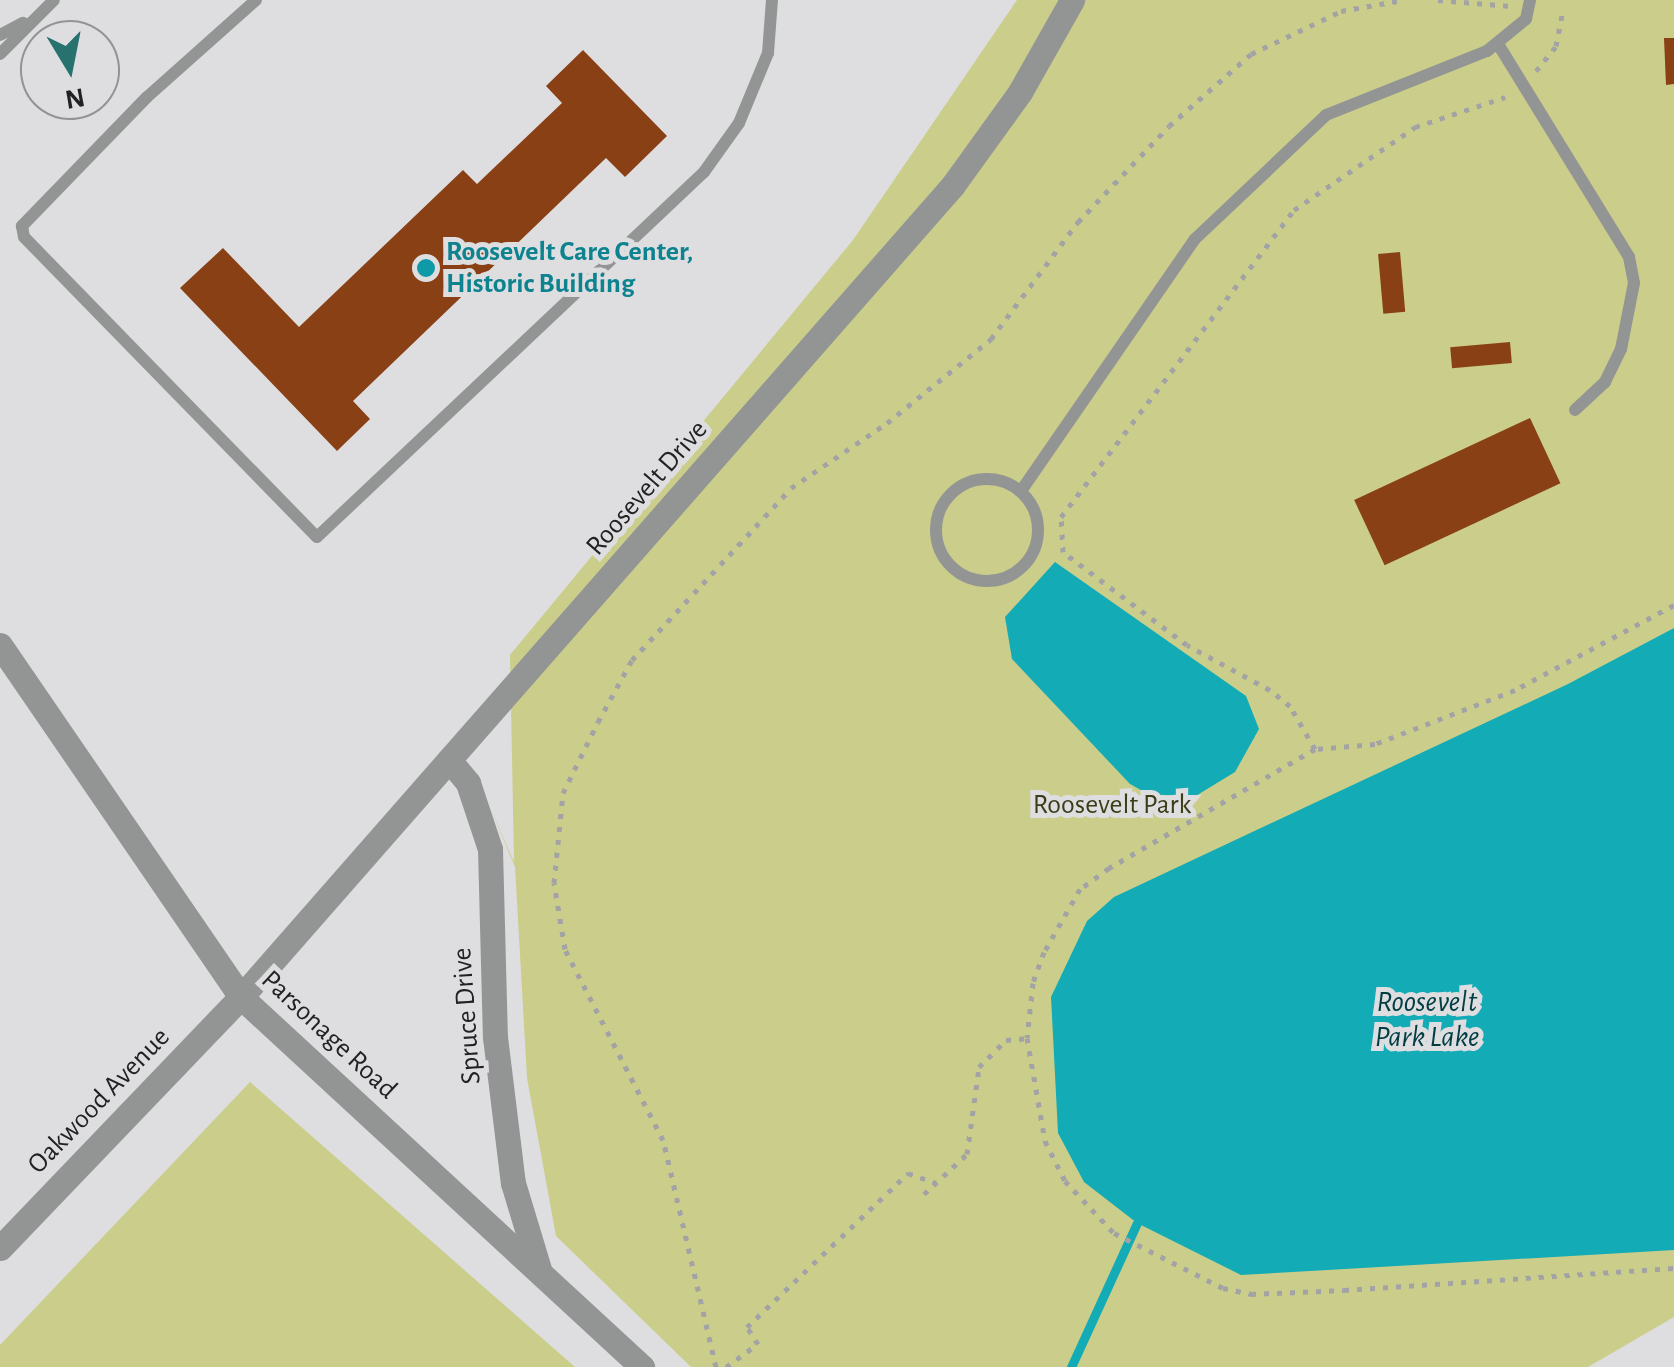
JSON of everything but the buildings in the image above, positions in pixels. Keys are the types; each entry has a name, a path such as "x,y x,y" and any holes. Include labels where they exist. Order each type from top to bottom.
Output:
{"street":[{"name":"Roosevelt Drive","path":"241,997 953,184 1020,92 1072,0"},
{"name":"Parsonage Road","path":"0,645 241,997 642,1367"},
{"name":"Spruce Drive","path":"450,760 475,799 490,850 495,1038 512,1183 541,1274"},
{"name":"Oakwood Avenue","path":"0,1248 241,997"}],"lane":[{"path":"256,0 147,97 22,226 24,237 318,537 704,172 740,122 768,53 772,0"},
{"path":"30,20 50,1"},
{"path":"1021,491 1195,239 1326,115 1498,44 1526,19 1529,4"},
{"path":"0,54 20,31"},
{"path":"1498,44 1619,234 1634,283 1621,349 1605,382 1574,410"},
{"path":"990,478 1021,491 1038,520 1033,554 1023,567 992,582 959,573 938,547 936,531 946,499 973,480 990,478"}],"path":[{"path":"716,1367 664,1140 566,948 554,883 563,792 598,722 632,660 791,488 888,423 990,339 1078,222 1168,126 1251,54 1341,11 1402,0"},
{"path":"1438,0 1529,4"},
{"path":"1315,748 1290,706 1270,690 1187,645 1063,552 1061,517 1294,210 1399,136 1501,100 1524,82 1556,46 1562,9"},
{"path":"1674,604 1515,690 1375,744 1315,748 1080,889 1032,983 1027,1038 1045,1141 1066,1180 1114,1233 1188,1272 1251,1294 1674,1268"},
{"path":"924,1194 960,1164 972,1142 979,1067 1006,1040 1027,1038"},
{"path":"726,1367 758,1344 747,1328 908,1173 936,1183"}],"green space":[{"name":"Roosevelt Park","path":"1017,0 1674,0 1674,1317 1588,1367 691,1367 556,1236 527,1078 515,867 489,805 514,862 510,655 853,240"},
{"path":"250,1082 575,1367 0,1367 0,1345"}],"water":[{"path":"1055,562 1246,696 1259,729 1235,772 1194,797 1148,794 1130,784 1012,659 1005,617"},
{"name":"Roosevelt Park Lake","path":"1674,628 1674,1250 1241,1275 1137,1223 1084,1182 1058,1133 1051,997 1087,921 1114,897 1568,684"}],"waterway":[{"path":"1071,1367 1137,1223"}],"place":[{"name":"Roosevelt Care Center, Historic Building","path":"426,268"}]}
